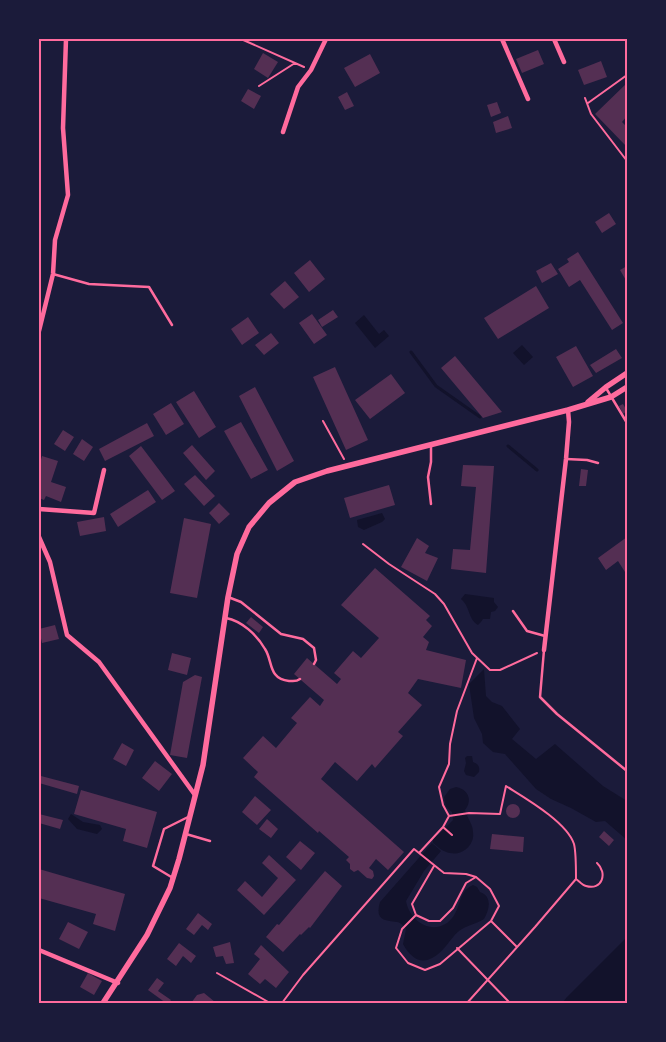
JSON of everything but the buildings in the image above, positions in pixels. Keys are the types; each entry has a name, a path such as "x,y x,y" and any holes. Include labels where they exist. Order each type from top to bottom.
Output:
{"street":[{"path":"39,331 53,274 55,240 68,195 62,128 66,39"},
{"path":"283,132 298,87 311,70 326,39"},
{"path":"502,39 528,100"},
{"path":"554,39 564,62"},
{"path":"586,404 627,373"},
{"path":"103,1003 147,935 170,888 203,765 236,554 249,527 269,503 296,482 347,466 568,410 611,397 627,387"},
{"path":"544,650 566,459 568,410"},
{"path":"39,509 94,513 104,470"},
{"path":"39,537 50,562 67,635 99,662 195,795"},
{"path":"39,950 118,982"}],"lane":[{"path":"53,274 89,284 149,287 172,325"},
{"path":"606,387 627,423"},
{"path":"431,444 431,462 428,477 431,504"},
{"path":"566,459 598,462"},
{"path":"228,597 241,602 281,634 303,639 314,648 316,660 314,664"},
{"path":"513,611 527,631 545,636"},
{"path":"225,617 236,620 249,630 266,650 271,670 283,680 297,681 300,679"},
{"path":"544,650 540,697 557,714 627,771"},
{"path":"173,878 153,866 164,829 191,815"},
{"path":"186,834 210,841"}],"path":[{"path":"242,39 311,70"},
{"path":"259,86 296,63"},
{"path":"588,104 627,75"},
{"path":"585,98 591,114 627,161"},
{"path":"323,421 347,466"},
{"path":"364,544 389,564 435,594 444,604 472,653 490,670 500,670 544,650"},
{"path":"450,816 443,805 439,787 449,764 450,744 457,711 477,658"},
{"path":"419,853 443,827 450,816 469,813 500,814 506,786 533,803 564,828 574,844 576,879 583,886 593,888 600,884 603,872 597,863"},
{"path":"443,827 452,835"},
{"path":"282,1003 303,976 414,849 444,873 466,874 476,877 490,889 499,906 491,921 440,964 425,970 408,963 396,948 402,929 416,915"},
{"path":"434,866 412,904 416,915 429,921 440,921 453,908 466,883 476,877"},
{"path":"467,1003 576,879"},
{"path":"491,921 517,947"},
{"path":"457,948 510,1003"},
{"path":"217,973 270,1003"}],"shaded area":[{"path":"364,315 379,334 384,330 389,336 375,348 355,323"},
{"path":"522,345 533,357 524,365 513,353"},
{"path":"382,513 385,519 382,522 364,530 358,527 357,520"},
{"path":"465,594 494,598 494,602 498,607 495,611 491,612 490,619 483,619 478,625 472,619 461,599"},
{"path":"484,669 486,696 492,702 502,706 520,729 512,739 536,759 555,744 603,786 627,801 627,840 605,821 596,822 551,799 536,789 505,754 493,752 483,743 482,734 474,718 469,684"},
{"path":"472,756 473,762 479,767 479,772 474,777 466,775 464,771 465,758"},
{"path":"456,787 464,790 468,796 469,802 465,810 473,829 470,845 459,853 447,852 433,843 433,838 453,820 452,812 446,807 444,797 450,789"},
{"path":"71,814 83,822 100,825 102,829 97,834 77,829 68,819"},
{"path":"432,843 441,851 424,871 406,901 411,914 427,926 440,926 447,923 455,913 464,892 473,885 487,896 489,907 484,919 459,931 434,957 429,960 423,960 413,956 403,944 406,929 401,923 381,918 379,916 379,908 380,902"},
{"path":"627,937 627,1003 562,1003 567,997"}],"waterway":[{"path":"411,352 436,386 480,417"},
{"path":"508,446 537,470"}]}
